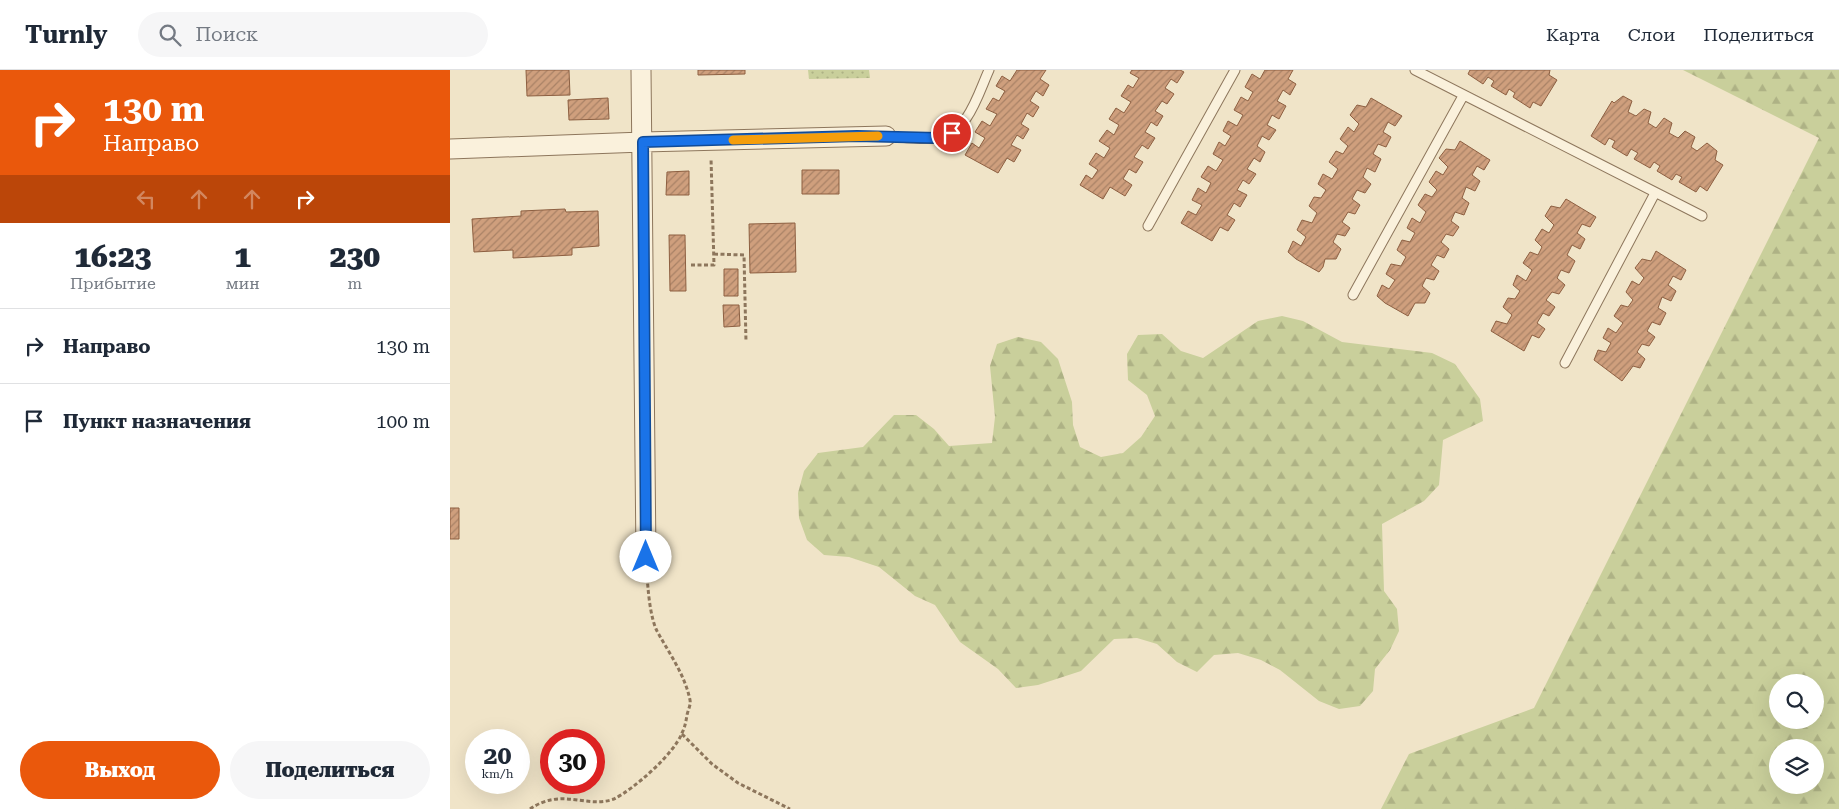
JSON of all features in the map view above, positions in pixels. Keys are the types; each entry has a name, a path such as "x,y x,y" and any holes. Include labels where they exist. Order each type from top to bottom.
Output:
{"street":[{"path":"642,70 646,557"},
{"path":"450,149 886,136"}],"lane":[{"path":"886,136 937,138 952,133 965,121 990,70"},
{"path":"1148,226 1235,70"},
{"path":"1414,70 1702,216"},
{"path":"1354,295 1463,96"},
{"path":"1566,363 1655,193"}],"path":[{"path":"691,265 714,265 711,140"},
{"path":"714,254 744,255 746,342"},
{"path":"530,809 540,802 558,799 598,804 614,799 643,778 665,758 682,734 690,702 687,689 656,629 648,592 646,557"},
{"path":"682,734 712,764 738,783 790,809"}],"green space":[{"path":"808,70 869,70 870,78 809,79"},
{"path":"1683,70 1839,70 1839,809 1381,809 1409,754 1534,708 1819,138"},
{"path":"1282,316 1303,321 1342,342 1432,353 1455,364 1480,399 1483,421 1443,440 1439,485 1424,501 1382,524 1384,591 1397,609 1399,631 1390,650 1375,669 1373,691 1360,706 1339,709 1319,701 1280,670 1261,660 1238,653 1214,655 1197,672 1177,662 1157,644 1137,638 1114,639 1081,671 1038,685 1016,688 998,669 960,642 935,605 915,596 879,567 849,557 824,555 807,540 799,518 798,493 804,471 818,453 863,447 894,415 916,415 934,429 949,446 992,443 995,417 990,366 997,344 1018,337 1041,342 1058,359 1072,402 1073,425 1080,447 1101,457 1123,453 1141,437 1155,416 1147,395 1128,380 1127,354 1138,335 1162,334 1181,351 1203,358 1258,321"}],"building":[{"path":"526,70 569,70 570,95 527,96"},
{"path":"698,70 745,70 745,74 698,75"},
{"path":"1017,70 1046,70 1040,79 1049,85 1043,96 1036,91 1030,101 1039,107 1033,117 1027,113 1021,124 1029,129 1023,139 1017,135 1011,145 1021,150 1014,162 1007,158 998,173 965,155 972,143 979,148 985,138 975,132 982,121 990,126 997,114 986,109 993,98 999,101 1005,91 996,86 1002,76 1010,81"},
{"path":"1132,70 1180,70 1184,72 1177,83 1171,79 1165,88 1174,94 1167,104 1162,101 1155,111 1163,116 1157,126 1151,122 1145,132 1155,138 1148,149 1142,145 1134,157 1143,162 1136,173 1129,169 1123,179 1132,185 1125,196 1110,187 1103,199 1080,185 1086,175 1092,179 1098,170 1089,164 1096,153 1104,158 1110,148 1099,141 1107,130 1114,135 1119,125 1109,119 1116,108 1124,113 1131,102 1121,96 1128,85 1133,88 1139,78 1130,73"},
{"path":"1265,70 1293,70 1288,79 1296,84 1290,95 1283,90 1277,101 1286,106 1279,119 1272,115 1267,125 1276,130 1269,140 1262,136 1257,146 1265,152 1260,162 1254,158 1247,169 1256,174 1249,184 1243,180 1237,190 1247,195 1240,207 1234,203 1227,215 1235,220 1228,231 1220,227 1212,241 1181,223 1188,211 1196,215 1202,205 1192,200 1198,188 1206,193 1211,183 1201,177 1208,166 1216,171 1223,160 1213,154 1219,142 1225,146 1231,136 1223,131 1228,121 1237,126 1243,115 1234,110 1241,97 1248,101 1253,92 1245,87 1252,74 1260,79"},
{"path":"1470,70 1550,70 1549,75 1557,80 1541,106 1533,102 1530,108 1513,97 1515,93 1509,89 1506,95 1491,86 1494,81 1488,77 1483,84 1468,74"},
{"path":"1623,96 1632,101 1628,112 1636,116 1644,109 1651,112 1648,123 1656,128 1664,118 1672,123 1669,133 1678,138 1685,131 1695,137 1691,147 1697,151 1707,143 1717,151 1715,160 1723,165 1707,191 1700,186 1696,192 1679,182 1682,177 1676,174 1672,180 1657,171 1660,166 1654,162 1650,168 1634,159 1638,153 1631,149 1627,156 1612,147 1615,141 1609,138 1605,145 1591,136 1612,101 1614,103"},
{"path":"608,98 609,119 569,120 568,100"},
{"path":"1371,98 1402,116 1395,126 1388,122 1383,132 1391,137 1386,147 1378,144 1373,154 1381,159 1375,172 1367,168 1363,177 1371,184 1365,193 1357,190 1352,199 1360,205 1355,214 1348,212 1342,222 1350,228 1345,236 1337,234 1333,242 1341,249 1336,259 1325,259 1323,267 1319,272 1296,259 1288,252 1293,241 1301,246 1306,237 1297,230 1302,220 1312,223 1317,213 1309,206 1314,197 1321,198 1326,190 1318,184 1323,174 1332,179 1338,169 1329,162 1336,151 1343,154 1348,146 1340,139 1348,127 1354,132 1359,124 1350,115 1357,105 1366,107"},
{"path":"1460,141 1490,160 1484,170 1477,166 1472,175 1480,181 1475,191 1466,187 1462,198 1469,203 1464,215 1455,212 1451,221 1459,227 1453,236 1446,234 1441,242 1449,249 1444,258 1437,255 1431,265 1439,271 1434,280 1426,278 1422,286 1430,293 1425,303 1415,303 1408,316 1385,303 1377,296 1382,285 1389,289 1395,280 1386,274 1391,264 1401,266 1406,257 1397,250 1402,240 1410,242 1415,233 1407,228 1412,218 1420,223 1426,212 1418,205 1425,194 1432,197 1437,190 1429,182 1436,171 1443,175 1448,167 1439,158 1446,149 1455,150"},
{"path":"802,170 839,170 839,194 802,194"},
{"path":"689,171 689,195 666,195 667,172"},
{"path":"1566,199 1596,217 1590,227 1582,224 1577,233 1585,239 1580,249 1572,245 1567,255 1575,261 1569,273 1561,270 1557,278 1565,285 1559,294 1552,292 1546,300 1555,307 1549,316 1543,313 1537,323 1545,329 1539,338 1532,335 1524,351 1491,331 1496,321 1507,324 1512,315 1503,307 1508,298 1515,299 1520,291 1513,285 1517,275 1526,281 1532,270 1523,263 1530,252 1538,255 1542,247 1535,240 1542,229 1549,233 1554,225 1545,216 1551,206 1560,208"},
{"path":"565,209 566,212 598,211 599,246 572,248 572,255 513,258 513,250 474,252 472,219 521,216 521,211"},
{"path":"795,223 796,272 750,273 749,224"},
{"path":"669,235 685,235 686,291 670,291"},
{"path":"1656,251 1686,270 1681,280 1673,276 1668,285 1676,291 1671,301 1662,297 1658,308 1666,313 1660,325 1652,322 1647,331 1655,337 1649,346 1642,344 1637,352 1645,359 1640,368 1633,366 1622,381 1594,360 1598,350 1606,352 1611,343 1603,338 1608,328 1616,333 1623,323 1614,316 1621,305 1628,307 1633,300 1626,292 1632,281 1639,285 1644,278 1635,268 1642,259 1651,261"},
{"path":"724,269 738,269 738,296 724,296"},
{"path":"723,305 739,305 740,326 724,327"},
{"path":"450,508 459,508 459,539 450,539"}],"slow traffic":[{"path":"733,140 878,136"}],"route":[{"path":"646,557 643,142 857,136 937,138 952,133"}]}
